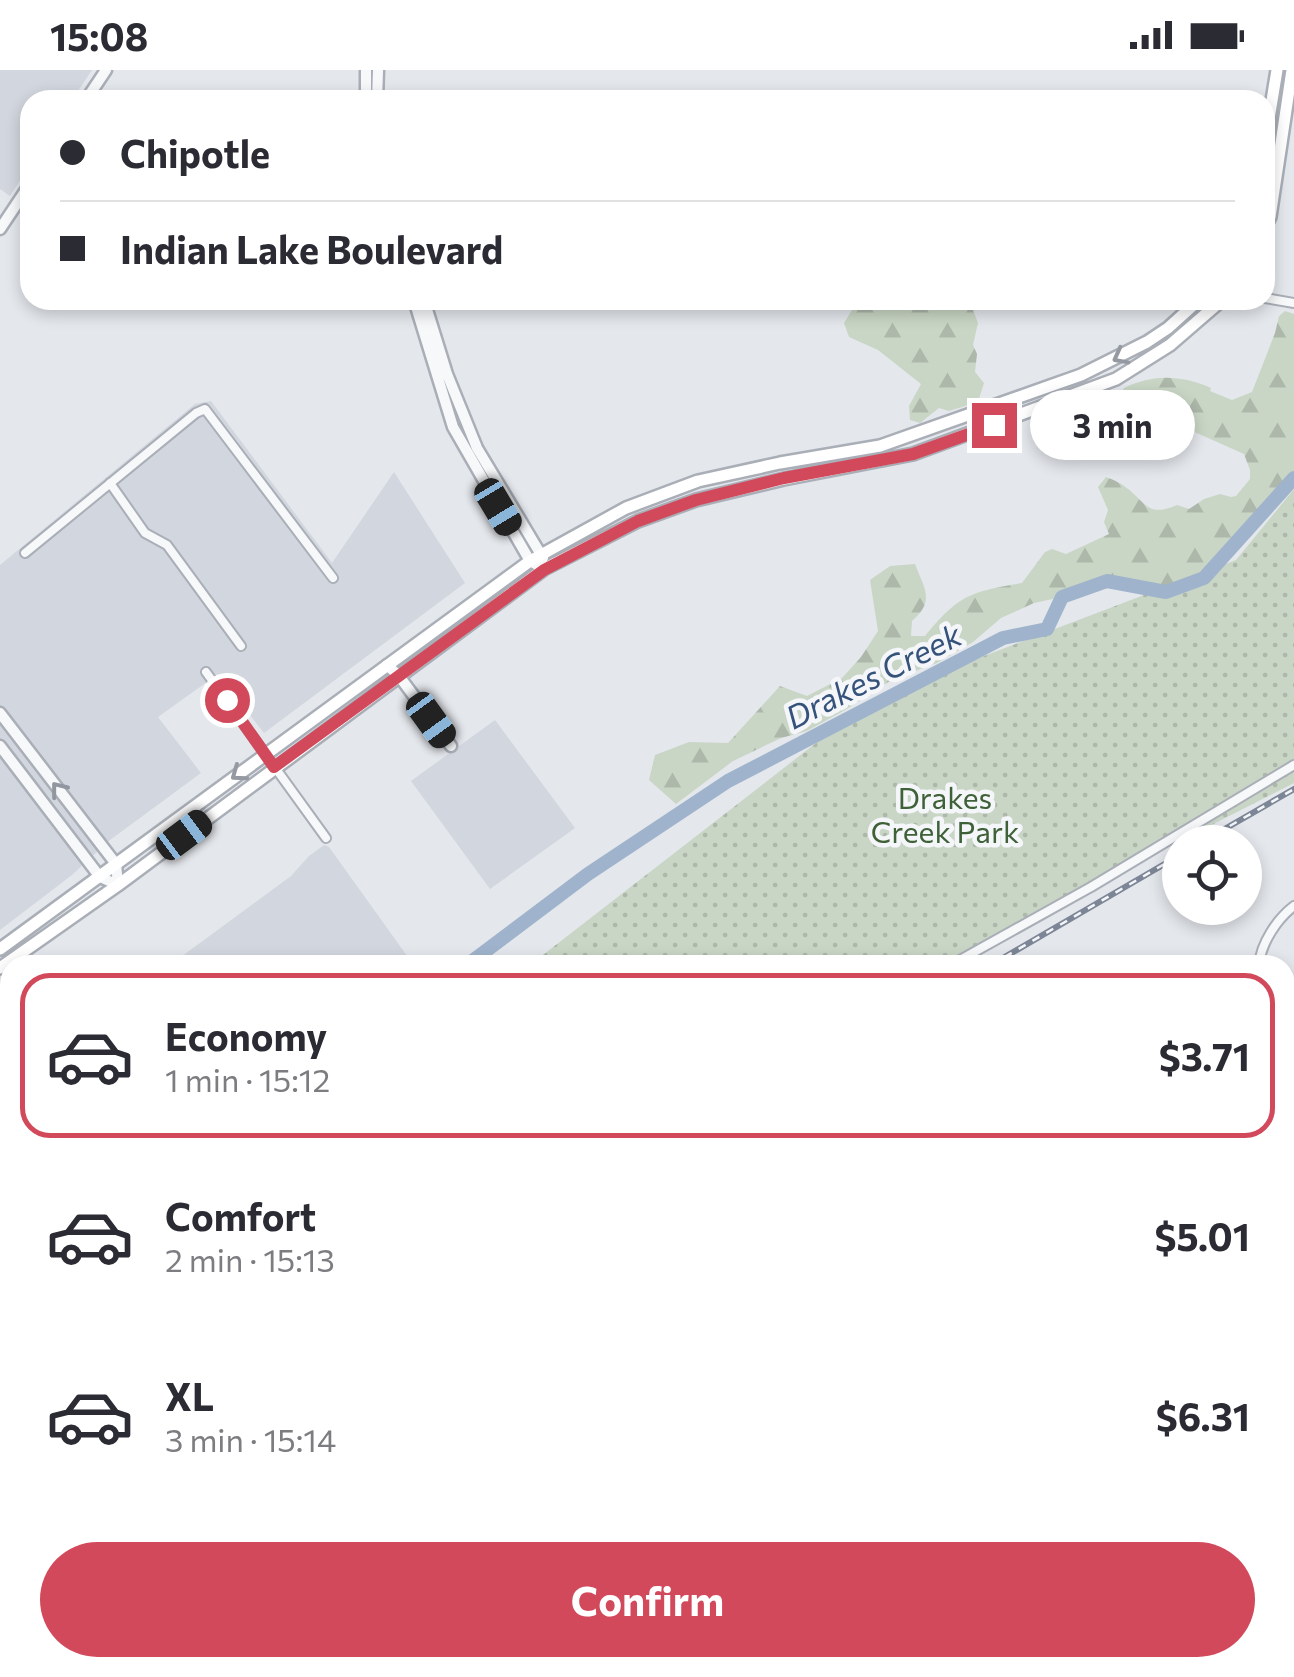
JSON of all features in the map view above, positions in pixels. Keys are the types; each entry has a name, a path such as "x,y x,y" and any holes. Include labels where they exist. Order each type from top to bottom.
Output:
{"main road":[{"path":"1275,185 1292,78"},
{"path":"0,949 530,561 626,508 698,481 880,446 1013,400 1081,376 1127,354 1188,310"},
{"path":"18,955 544,570 638,521 696,500 784,478 913,454 1116,379 1170,345 1210,310"},
{"path":"1013,400 1018,414"}],"street":[{"path":"1277,74 1292,78"},
{"path":"0,229 20,199"},
{"path":"418,310 472,450 530,561 544,570"},
{"path":"427,310 443,375"},
{"path":"25,553 196,412 206,409 333,578"},
{"path":"472,450 543,554 544,570"},
{"path":"110,483 145,534 167,545 241,646"},
{"path":"386,665 399,676 451,746"},
{"path":"206,672 326,838"},
{"path":"0,713 116,864 118,885 100,877 0,746"},
{"path":"969,955 1294,765"},
{"path":"1261,955 1270,933 1294,906"}],"shaded area":[{"path":"0,70 92,70 79,90 20,90 20,180 10,196 0,189"},
{"path":"211,401 332,563 394,472 465,583 264,733 218,674 158,717 201,773 110,840 72,875 0,930 0,565 195,404"},
{"path":"495,720 575,828 490,889 411,781"},
{"path":"324,845 329,847 406,955 184,955 291,876"}],"green space":[{"path":"852,310 973,310 978,323 973,345 977,354 975,372 984,383 978,402 949,411 939,408 920,423 910,420 909,406 921,384 878,350 849,337 844,323"},
{"path":"1285,311 1294,314 1294,478 1204,578 1166,592 1107,581 1034,603 1001,618 973,642 937,663 893,679 807,731 781,738 733,761 676,804 649,780 655,755 689,742 728,743 780,686 807,696 842,678 878,631 870,580 890,566 915,564 926,601 912,621 911,636 925,636 966,598 1022,583 1045,552 1052,549 1066,554 1109,534 1104,522 1108,510 1098,487 1106,477 1160,510 1177,505 1189,509 1220,494 1236,496 1250,479 1244,454 1147,414 1121,395 1124,388 1135,383 1167,378 1200,384 1232,400 1252,392 1279,316"},
{"name":"Drakes Creek Park","path":"1294,489 1294,783 1211,825 1162,825 1162,850 961,955 543,955 874,698 1236,560"}],"waterway":[{"name":"Drakes Creek","path":"480,955 588,874 728,781 1003,638 1047,629 1062,597 1107,581 1166,592 1204,578 1294,478"}],"railway":[{"path":"1232,825 1294,789"},
{"path":"1008,955 1162,865"}],"route":[{"path":"227,700 274,767 544,570 638,521 696,500 784,478 913,454 994,425"}]}
